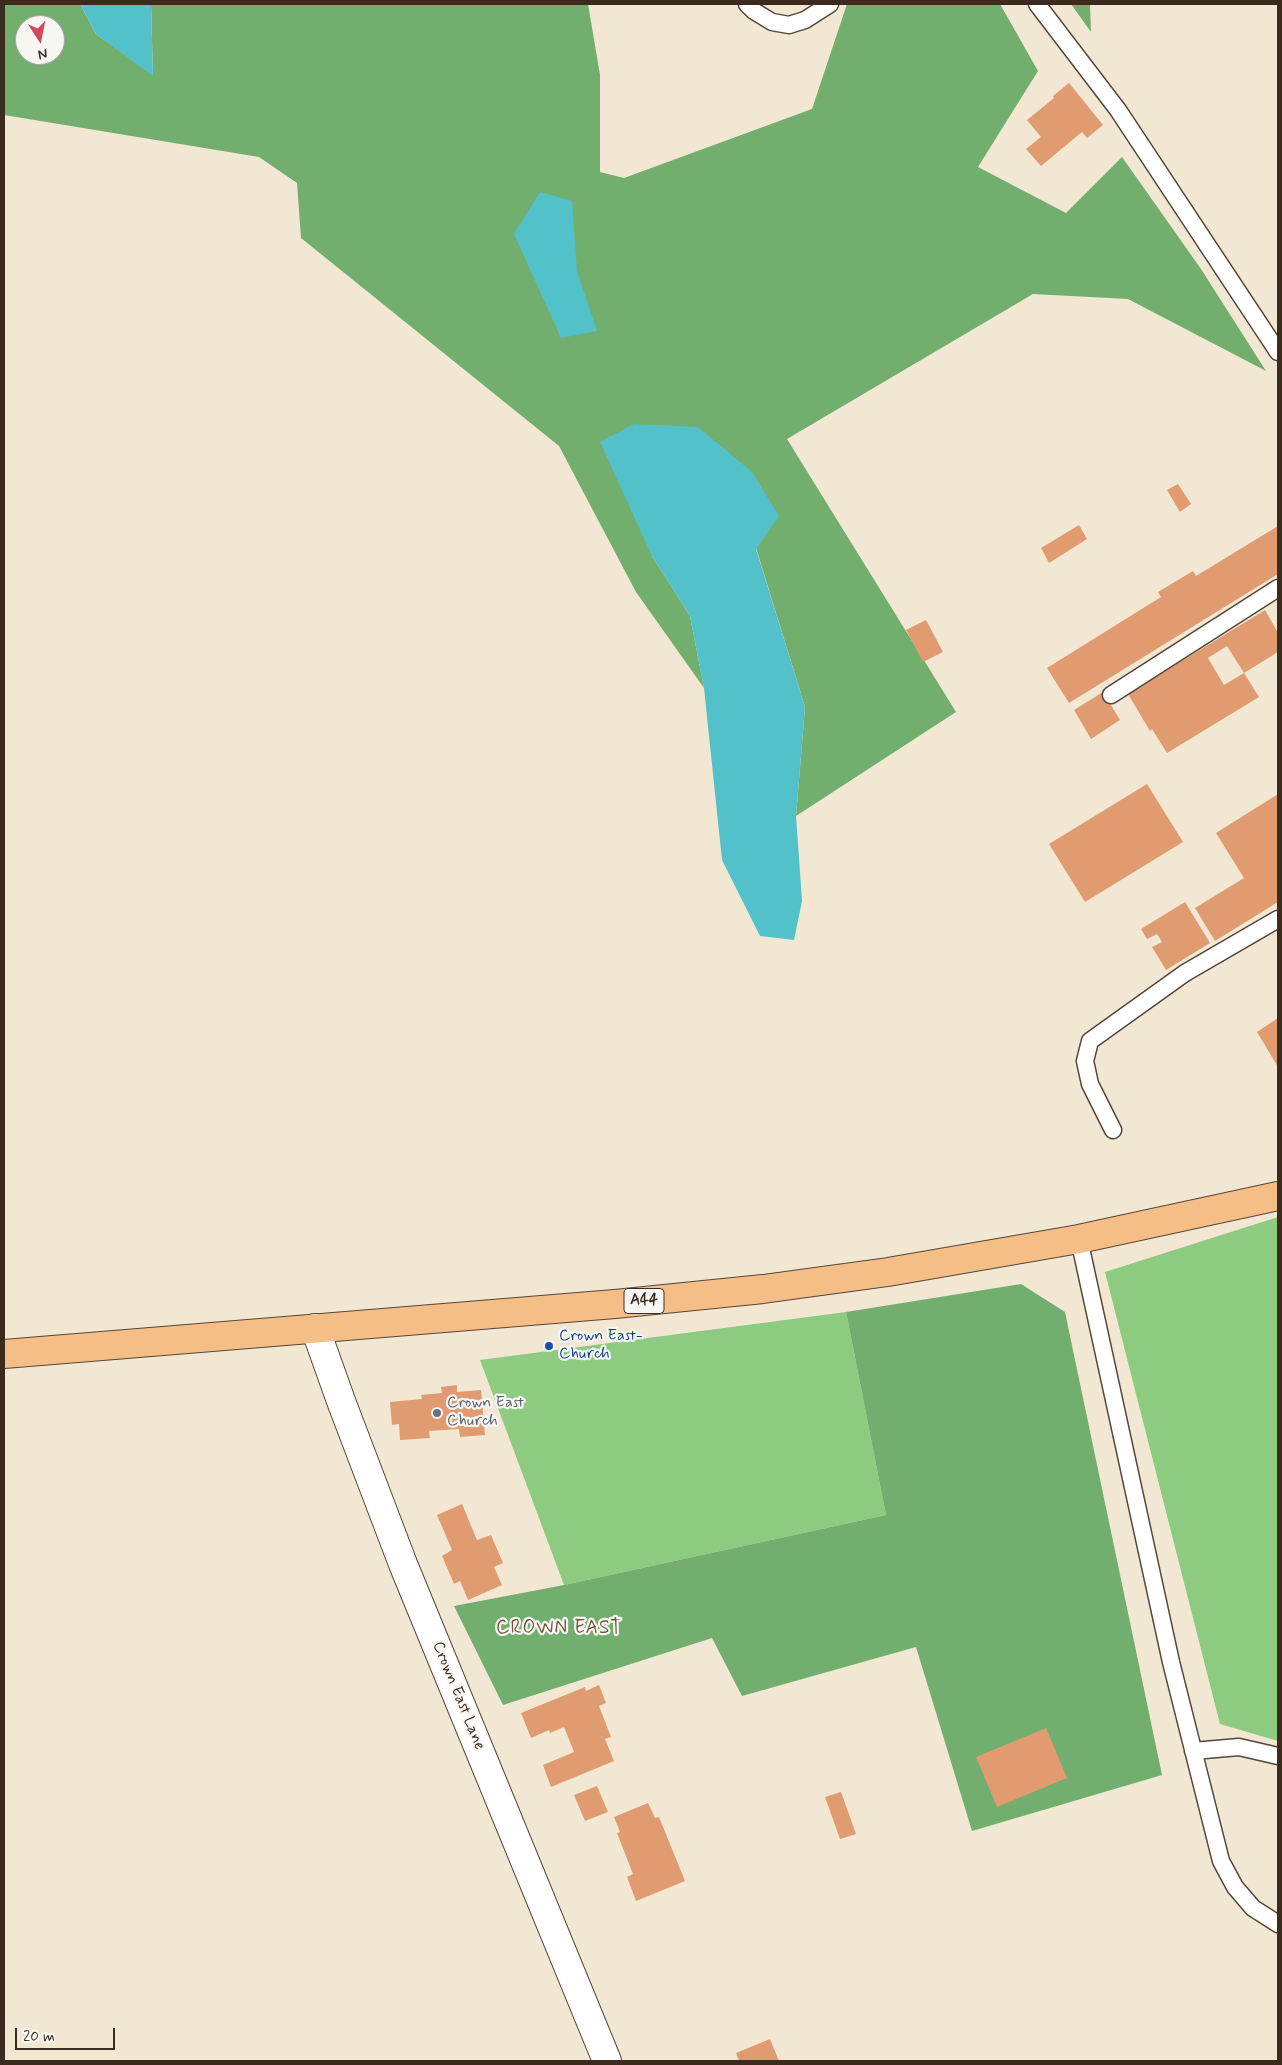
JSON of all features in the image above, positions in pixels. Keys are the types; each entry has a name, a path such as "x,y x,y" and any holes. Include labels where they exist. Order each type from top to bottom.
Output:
{"highway":[{"name":"A44","path":"4,1354 615,1304 763,1289 888,1272 1079,1239 1278,1196"}],"street":[{"name":"Crown East Lane","path":"315,1328 404,1564 607,2061"}],"lane":[{"path":"747,4 754,11 772,22 789,25 805,20 830,4"},
{"path":"1037,4 1118,110 1278,352"},
{"path":"1111,695 1278,588"},
{"path":"1113,1130 1090,1084 1084,1060 1090,1041 1185,973 1278,919"},
{"path":"1079,1239 1166,1643 1221,1861 1235,1887 1252,1908 1278,1924"},
{"path":"1193,1751 1239,1746 1278,1756"}],"green space":[{"path":"4,4 80,4 96,34 153,75 151,4 588,4 600,75 600,172 624,178 812,109 847,4 1000,4 1038,71 978,167 1066,213 1122,157 1201,269 1266,371 1128,299 1033,294 787,439 956,712 796,816 805,707 756,548 652,556 690,616 704,688 636,592 559,446 301,238 297,183 259,157 4,115"},
{"path":"1071,4 1090,4 1091,32"},
{"path":"1278,1217 1278,1741 1220,1724 1105,1272"},
{"path":"1021,1284 1065,1312 1162,1775 972,1831 916,1647 742,1696 712,1638 503,1705 454,1606 564,1585 886,1515 846,1312"},
{"path":"846,1312 886,1515 564,1585 480,1360"}],"water":[{"path":"80,4 151,4 153,76 96,34"},
{"path":"540,192 572,201 577,271 597,331 561,338 514,234"},
{"path":"634,424 698,427 752,472 779,516 756,549 805,707 796,816 802,901 794,940 760,936 722,860 704,688 690,616 652,556 600,442"}],"building":[{"path":"1069,83 1103,125 1087,138 1082,132 1041,166 1026,149 1041,137 1027,120"},
{"path":"1178,484 1191,504 1180,512 1167,490"},
{"path":"1079,525 1087,539 1049,563 1041,548"},
{"path":"1278,526 1278,574 1069,703 1047,668 1161,597 1158,592 1193,571 1196,576"},
{"path":"1265,610 1278,633 1278,652 1244,673 1259,697 1167,753 1152,729 1150,731 1128,694","holes":["1227,646 1244,673 1224,685 1208,658"]},
{"path":"926,620 943,652 923,662 906,630"},
{"path":"1103,692 1120,720 1091,739 1074,710"},
{"path":"1147,784 1183,842 1085,902 1049,844"},
{"path":"1278,794 1278,902 1215,941 1195,908 1244,878 1216,833"},
{"path":"1185,902 1210,943 1166,970 1152,947 1162,942 1157,934 1147,939 1141,929"},
{"path":"1278,1018 1278,1067 1257,1032"},
{"name":"Crown East Church","path":"457,1385 457,1392 481,1390 485,1435 460,1437 459,1429 429,1431 430,1438 400,1440 399,1424 392,1425 390,1402 422,1399 421,1395 442,1393 441,1387"},
{"path":"462,1504 477,1540 491,1535 503,1563 494,1567 502,1585 468,1600 460,1581 454,1584 442,1556 452,1550 437,1515"},
{"path":"599,1685 606,1703 599,1706 611,1737 605,1739 614,1761 551,1787 543,1765 574,1752 564,1727 550,1733 549,1730 531,1738 521,1713 585,1687 586,1691"},
{"path":"1046,1728 1067,1778 997,1807 976,1757"},
{"path":"597,1786 608,1812 585,1821 574,1795"},
{"path":"841,1792 856,1834 840,1839 825,1797"},
{"path":"648,1803 655,1818 659,1817 685,1881 636,1901 627,1877 633,1874 617,1833 620,1832 614,1817"},
{"path":"770,2039 779,2061 739,2061 736,2053"}],"place":[{"name":"Crown East- Church","path":"549,1346"},
{"name":"Crown East Church","path":"437,1413"}],"district":[{"name":"CROWN EAST","path":"559,1629"}]}
